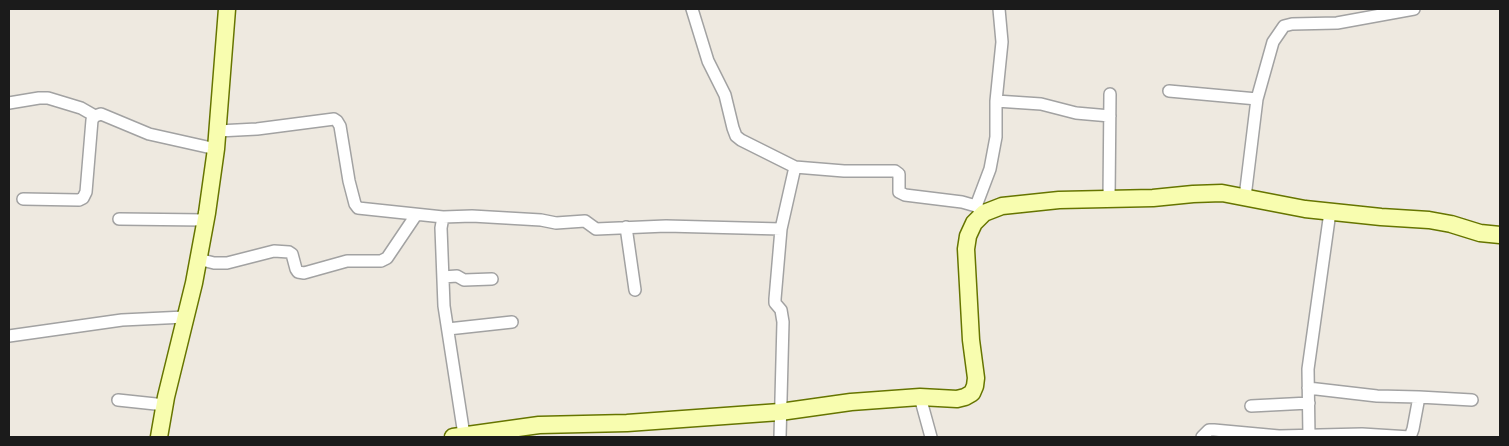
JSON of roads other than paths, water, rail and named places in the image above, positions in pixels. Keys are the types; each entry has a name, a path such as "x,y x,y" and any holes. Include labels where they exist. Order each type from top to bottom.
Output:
{"street":[{"path":"159,437 205,220 218,131 227,9"},
{"path":"692,9 708,61 725,95 736,136 754,148 795,167 844,171 895,171 899,174 900,192 905,195 962,202 980,209 1059,200 1222,193 1265,203 1330,212 1429,220 1451,224 1480,233 1500,235"},
{"path":"443,218 441,228 444,306 448,329 458,436 539,425 627,423 780,412 851,402 920,397 957,399 972,393 975,386 966,249 968,236 980,209 994,153 996,101 1002,42 998,9"},
{"path":"1245,197 1257,99 1273,42 1284,26 1342,22 1414,9"},
{"path":"1168,91 1257,99"},
{"path":"1109,199 1110,94"},
{"path":"9,103 48,98 81,108 96,116"},
{"path":"996,101 1041,104 1085,115 1110,116"},
{"path":"23,199 79,200 83,198 86,192 92,120 101,114 149,134 216,149"},
{"path":"218,131 257,130 334,119 340,126 355,204 358,208 443,218 472,216 541,220 556,224 585,221 596,229 666,226 781,228"},
{"path":"780,437 783,322 781,310 775,303 775,299 781,228 795,167"},
{"path":"1309,436 1308,369 1330,212"},
{"path":"198,259 214,263 227,263 274,252 289,252 292,254 298,272 304,273 347,261 381,261 386,258 416,215"},
{"path":"119,220 205,220"},
{"path":"626,227 635,290"},
{"path":"444,277 457,276 464,280 492,279"},
{"path":"9,336 122,320 185,317"},
{"path":"448,329 512,322"},
{"path":"1308,388 1377,396 1472,400"},
{"path":"920,397 930,437"},
{"path":"1202,437 1209,430 1214,430 1279,436 1362,434 1410,437 1419,398"},
{"path":"118,400 165,405"},
{"path":"1251,406 1309,403"}]}
